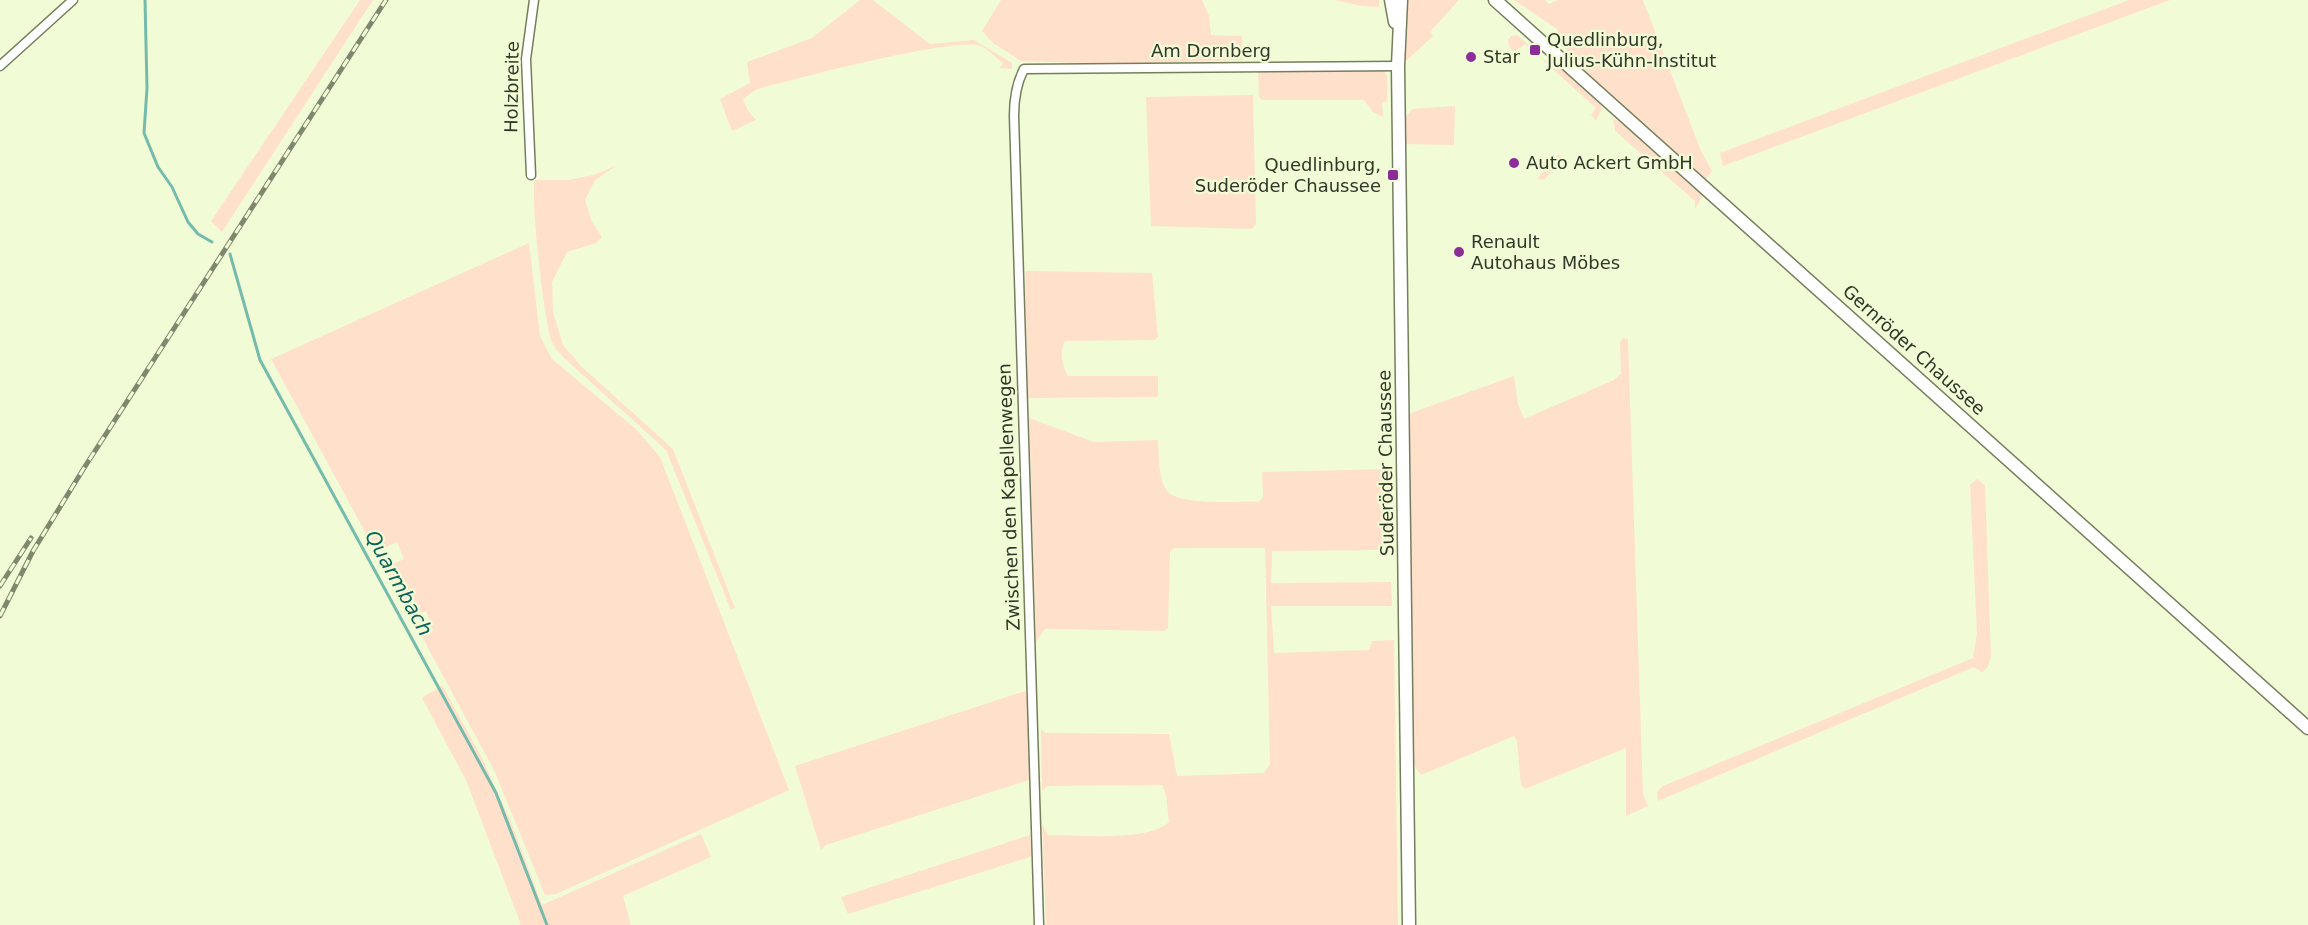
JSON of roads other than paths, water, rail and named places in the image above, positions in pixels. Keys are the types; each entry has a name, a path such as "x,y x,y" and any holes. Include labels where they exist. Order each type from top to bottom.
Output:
{"main road":[{"path":"1391,0 1392,12 1399,29"},
{"name":"Suderöder Chaussee","path":"1401,0 1398,66 1409,925"},
{"name":"Gernröder Chaussee","path":"1495,0 2308,728"}],"street":[{"path":"0,66 73,0"},
{"name":"Holzbreite","path":"531,175 526,59 534,0"},
{"name":"Am Dornberg","path":"1024,69 1398,66"},
{"name":"Zwischen den Kapellenwegen","path":"1024,69 1014,96 1014,116 1039,925"}],"waterway":[{"name":"Quarmbach","path":"145,0 147,88 144,133 158,167 172,187 188,222 198,234 212,242"},
{"name":"Quarmbach","path":"230,254 260,360 496,793 547,925"}],"railway":[{"path":"0,616 33,551 84,468 386,0"},
{"path":"0,586 31,538"}],"place":[{"name":"Quedlinburg, Julius-Kühn-Institut","path":"1535,50"},
{"name":"Star","path":"1471,57"},
{"name":"Auto Ackert GmbH","path":"1514,163"},
{"name":"Quedlinburg, Suderöder Chaussee","path":"1393,175"},
{"name":"Renault Autohaus Möbes","path":"1459,252"}]}
